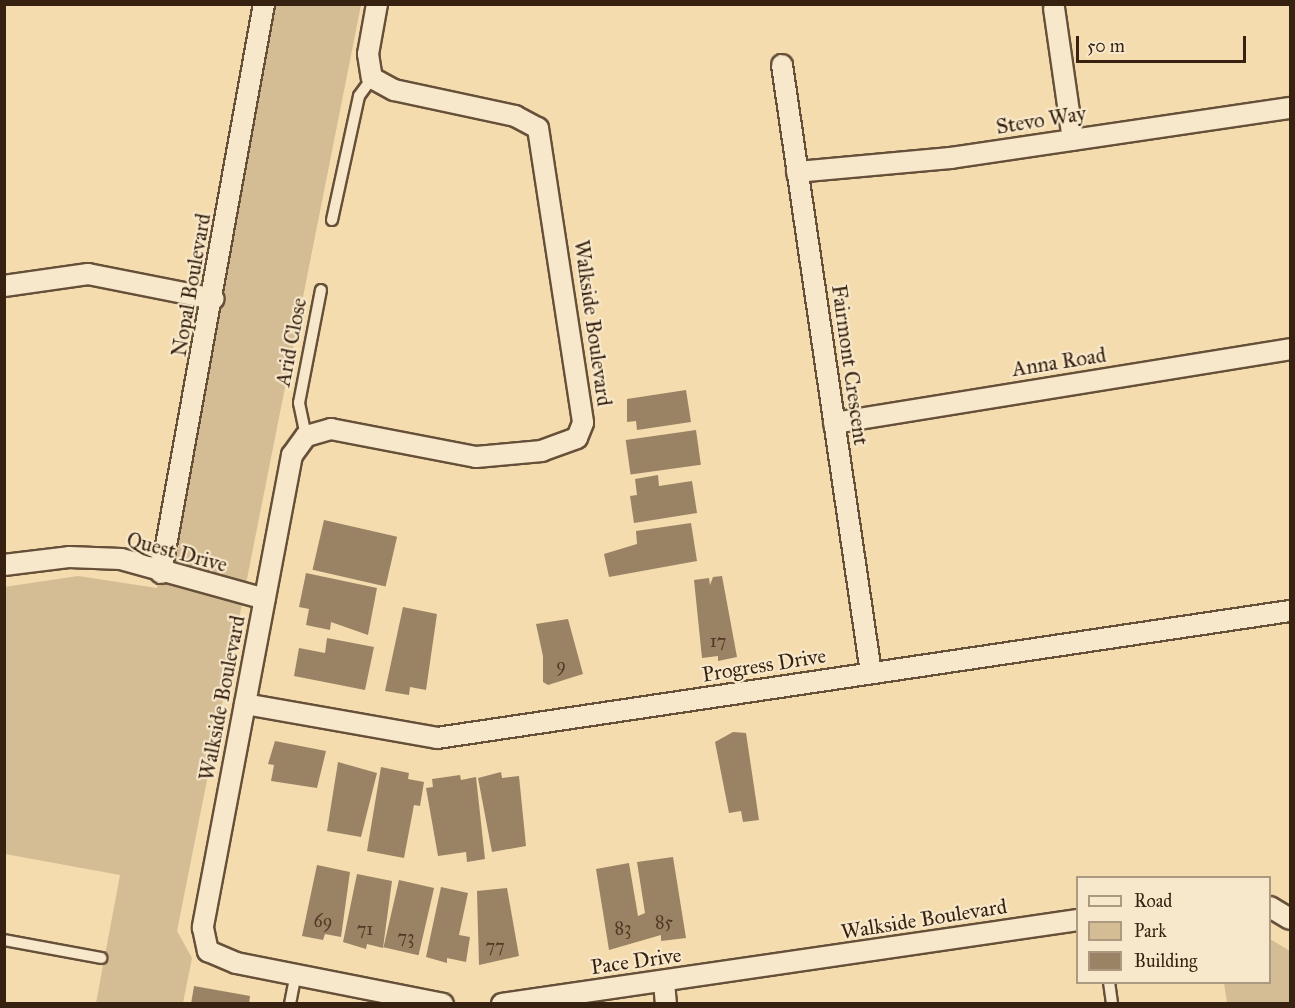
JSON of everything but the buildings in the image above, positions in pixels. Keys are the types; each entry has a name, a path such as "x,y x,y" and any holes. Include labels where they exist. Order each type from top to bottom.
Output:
{"street":[{"name":"Nopal Boulevard","path":"161,573 214,299 264,4"},
{"path":"372,78 368,54 377,4"},
{"path":"1054,8 1072,140"},
{"name":"Fairmont Crescent","path":"782,65 871,673"},
{"name":"Walkside Boulevard","path":"296,974 236,963 208,951 203,927 292,455 306,436 331,429 476,457 556,450 577,438 583,423 538,128 515,116 394,90 372,78"},
{"name":"Stevo Way","path":"797,171 951,158 1290,108"},
{"path":"4,286 88,274 214,299"},
{"name":"Anna Road","path":"834,423 1290,349"},
{"name":"Quest Drive","path":"4,566 69,557 121,560 161,573 265,599"},
{"name":"Progress Drive","path":"245,704 437,738 1290,611"},
{"path":"1271,908 1290,919"},
{"name":"Walkside Boulevard","path":"778,965 1076,920"},
{"name":"Pace Drive","path":"502,1004 778,965"},
{"path":"296,974 443,1004"},
{"path":"664,982 666,1004"}],"lane":[{"path":"332,220 359,96 372,78"},
{"name":"Arid Close","path":"306,436 299,403 321,290"},
{"path":"4,940 101,958"},
{"path":"290,1004 296,974"},
{"path":"1109,984 1112,1004"}],"green space":[{"path":"264,5 361,5 177,931 192,958 183,1003 96,1003 120,875 5,854 4,587 78,576 157,588"},
{"path":"1271,940 1290,951 1290,1003 1227,1003 1224,984 1271,984"}]}
